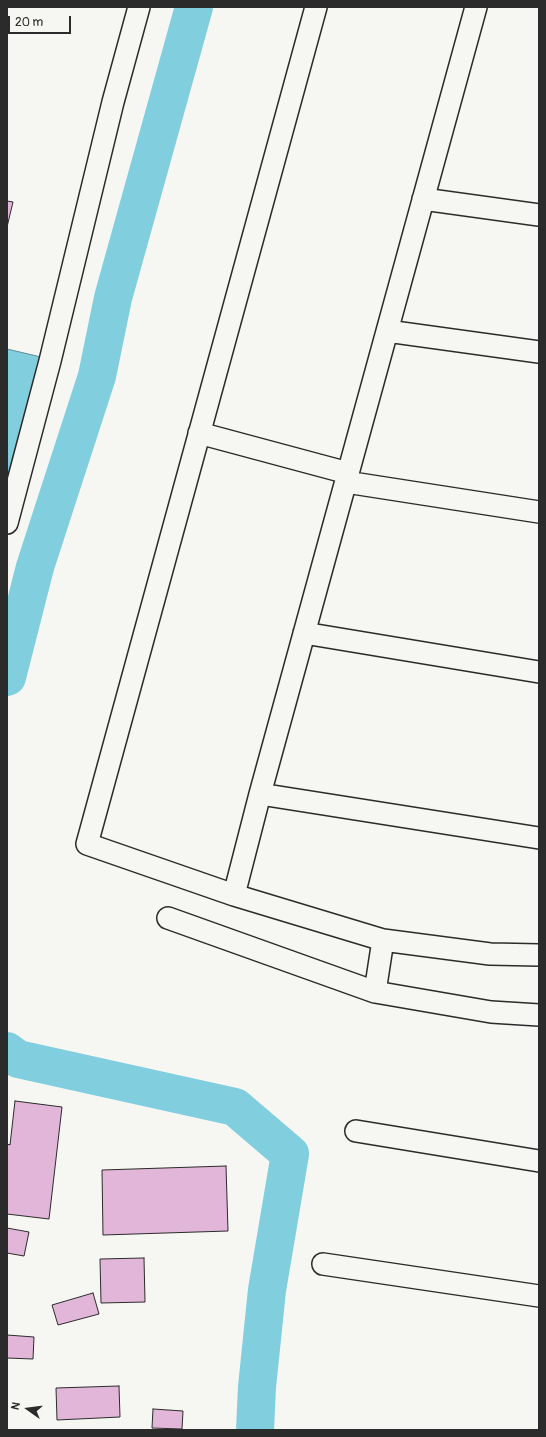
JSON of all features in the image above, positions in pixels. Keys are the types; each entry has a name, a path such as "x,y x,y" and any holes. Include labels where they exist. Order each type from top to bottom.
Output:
{"street":[{"path":"7,523 50,361 113,102 139,7"},
{"path":"316,7 198,433 87,844 234,895 383,940 490,954 539,955"},
{"path":"234,895 260,794 476,7"},
{"path":"423,199 539,215"},
{"path":"387,331 539,352"},
{"path":"198,433 347,478 539,512"},
{"path":"304,633 539,672"},
{"path":"260,794 539,838"},
{"path":"168,918 375,992 491,1012 539,1015"},
{"path":"375,992 383,940"},
{"path":"356,1131 539,1161"},
{"path":"323,1264 539,1296"}],"water":[{"path":"7,349 41,357 7,478"}],"building":[{"path":"7,201 13,202 7,227"},
{"path":"15,1101 62,1107 49,1219 7,1214 7,1144 10,1145"},
{"path":"226,1166 228,1231 103,1235 102,1170"},
{"path":"7,1228 29,1232 24,1256 7,1253"},
{"path":"144,1258 145,1302 101,1303 100,1259"},
{"path":"93,1293 99,1314 58,1325 52,1305"},
{"path":"7,1335 34,1337 33,1359 7,1358"},
{"path":"119,1386 120,1417 57,1420 56,1388"},
{"path":"153,1409 183,1411 182,1429 152,1428"}],"waterway":[{"path":"7,677 35,567 97,376 113,298 194,7"},
{"path":"7,1051 18,1059 235,1107 290,1154 267,1290 257,1387 255,1430"}]}
